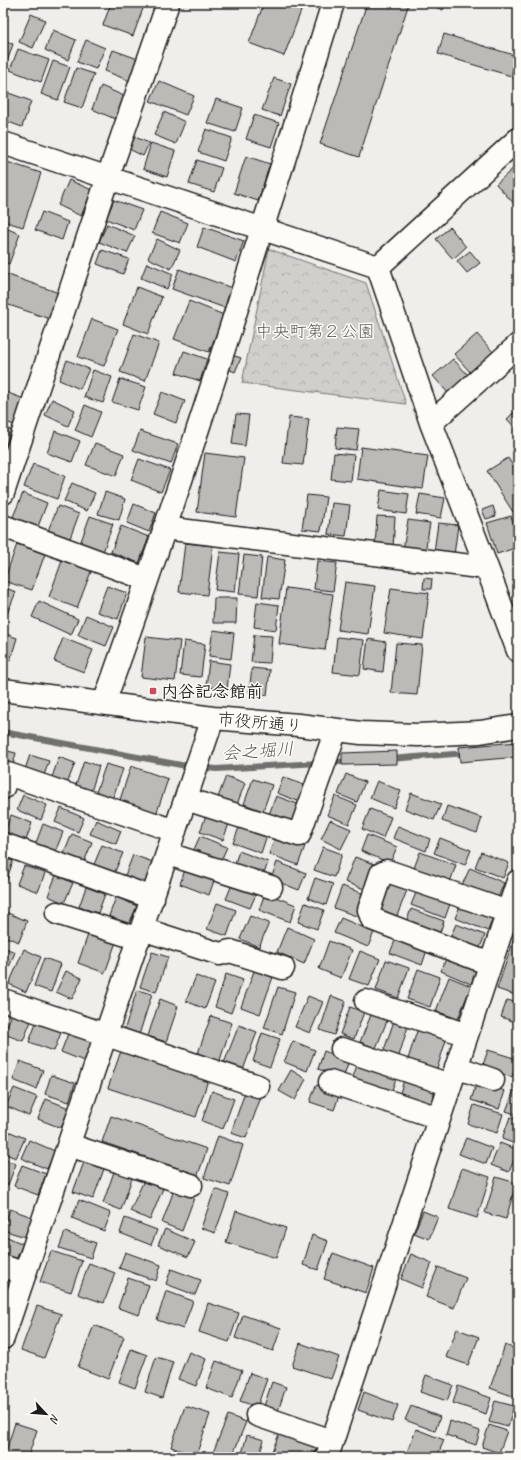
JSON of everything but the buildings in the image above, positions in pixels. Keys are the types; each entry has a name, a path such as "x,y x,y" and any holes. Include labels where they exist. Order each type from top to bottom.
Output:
{"street":[{"path":"3,493 7,469 168,3"},
{"path":"104,703 164,528 262,228 333,3"},
{"path":"378,267 518,140"},
{"path":"3,143 378,267"},
{"path":"378,267 431,423 488,568 518,651"},
{"path":"431,423 518,345"},
{"path":"3,526 146,580"},
{"path":"164,528 488,568"},
{"name":"市役所通り","path":"3,690 213,718 299,725 361,733 418,735 480,732 518,726"},
{"path":"3,1337 213,718"},
{"path":"186,799 299,835 336,730"},
{"path":"3,788 8,774 175,831"},
{"path":"3,844 153,898"},
{"path":"168,854 271,887"},
{"path":"490,964 372,919 369,910 381,874 387,871 508,912"},
{"path":"257,1415 330,1449 518,881"},
{"path":"57,913 220,954 230,951 283,968"},
{"path":"3,1000 258,1086"},
{"path":"366,1001 467,1035"},
{"path":"342,1049 453,1076 493,1080"},
{"path":"330,1082 439,1118"},
{"path":"69,1145 191,1185"},
{"path":"3,1266 25,1274"}],"shaded area":[{"path":"518,447 518,467 510,454"}],"green space":[{"name":"中央町第２公園","path":"269,249 366,283 406,404 242,383"}],"waterway":[{"name":"会之堀川","path":"3,732 181,765 216,769 319,763"},
{"name":"会之堀川","path":"390,759 467,753"},
{"name":"会之堀川","path":"328,763 349,761"}],"place":[{"name":"内谷記念館前","path":"153,691"}]}
